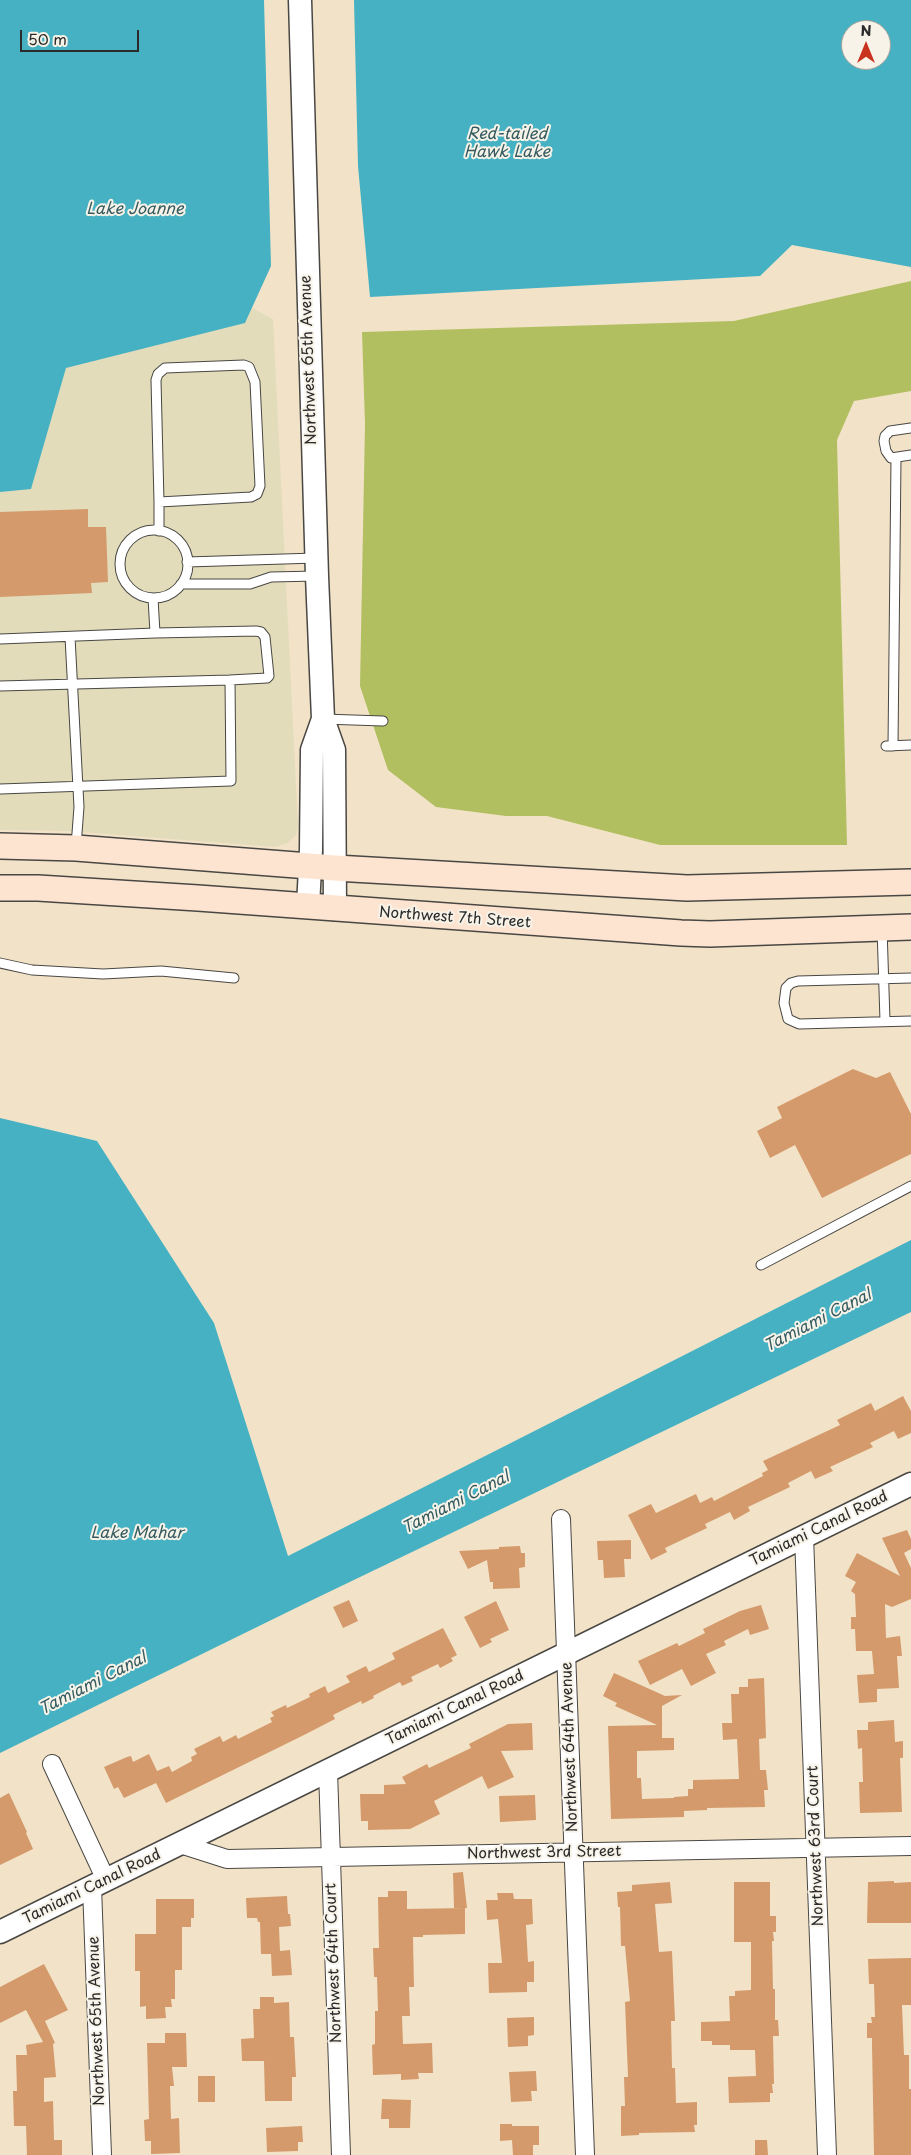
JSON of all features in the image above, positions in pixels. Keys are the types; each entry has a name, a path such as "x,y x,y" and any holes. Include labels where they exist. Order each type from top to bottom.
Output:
{"main road":[{"path":"0,846 76,848 335,868 687,888 720,889 911,882"},
{"name":"Northwest 7th Street","path":"0,888 38,888 682,933 911,927"}],"street":[{"name":"Northwest 65th Avenue","path":"300,0 316,567 323,719 334,750 335,909"},
{"name":"Northwest 65th Avenue","path":"308,906 312,750 323,719"},
{"name":"Tamiami Canal Road","path":"0,1932 911,1484"},
{"name":"Northwest 64th Avenue","path":"561,1519 585,2155"},
{"name":"Northwest 63rd Court","path":"804,1536 827,2155"},
{"name":"Northwest 65th Avenue","path":"52,1764 99,1884 102,2155"},
{"name":"Northwest 64th Court","path":"328,1771 341,2155"},
{"name":"Northwest 3rd Street","path":"180,1844 227,1859 911,1846"}],"lane":[{"path":"159,502 251,497 257,494 260,486 256,382 249,367 244,365 165,368 160,370 156,380 159,531"},
{"path":"911,428 890,431 885,436 888,456 896,458 911,455"},
{"path":"896,458 890,746 911,746"},
{"path":"159,531 168,533 182,545 188,562 185,577 181,584 168,594 153,598 143,596 134,591 122,576 121,556 131,538 140,533 159,531"},
{"path":"188,562 316,567"},
{"path":"181,584 250,584 270,577 316,567"},
{"path":"153,598 155,634"},
{"path":"0,639 261,632 265,637 269,676 267,678 230,680 0,686"},
{"path":"70,637 79,807 76,848"},
{"path":"0,789 231,781 230,680"},
{"path":"323,719 383,721"},
{"path":"882,928 885,1022"},
{"path":"0,963 32,970 103,974 161,971 234,978"},
{"path":"911,978 791,983 786,988 784,1003 788,1019 799,1024 911,1021"},
{"path":"761,1265 911,1186"}],"shaded area":[{"path":"252,308 273,319 298,827 296,835 288,843 275,847 67,831 0,830 0,492 31,488 66,368 245,323"}],"green space":[{"path":"911,281 911,391 854,401 837,440 847,845 660,845 547,816 506,816 436,807 388,770 360,686 365,424 362,332 734,321"}],"water":[{"name":"Lake Joanne","path":"0,0 264,0 271,266 245,323 66,368 31,489 0,492"},
{"name":"Red-tailed Hawk Lake","path":"354,0 911,0 911,267 792,245 760,276 370,297 358,166"},
{"name":"Lake Mahar","path":"0,1118 97,1141 214,1323 288,1556 911,1240 911,1312 306,1603 0,1753"}],"building":[{"path":"88,509 88,527 106,527 108,582 91,583 92,593 0,597 0,512"},
{"path":"853,1069 876,1078 890,1072 911,1114 911,1154 822,1198 795,1145 770,1158 757,1131 782,1118 777,1107"},
{"path":"903,1396 911,1411 911,1433 898,1439 894,1431 870,1443 873,1447 830,1467 833,1471 815,1479 811,1471 788,1483 790,1487 748,1507 750,1511 734,1520 730,1512 705,1524 707,1528 665,1548 667,1552 651,1560 628,1515 651,1504 656,1513 696,1494 700,1503 712,1497 714,1501 763,1476 762,1473 768,1470 763,1461 840,1425 837,1420 871,1403 875,1411"},
{"path":"907,1530 911,1539 911,1549 904,1553 911,1568 911,1599 892,1607 885,1604 886,1638 900,1636 902,1656 897,1656 899,1688 877,1689 877,1702 859,1703 857,1675 874,1674 872,1651 856,1651 855,1629 851,1629 851,1617 856,1617 855,1594 851,1591 856,1582 845,1576 857,1553 900,1576 882,1538"},
{"path":"631,1540 631,1559 624,1559 625,1577 604,1578 603,1560 598,1560 597,1541"},
{"path":"520,1546 521,1553 525,1553 525,1567 519,1568 520,1588 493,1589 493,1582 490,1582 487,1560 468,1569 459,1551 499,1549 499,1547"},
{"path":"349,1600 358,1621 343,1628 333,1607"},
{"path":"496,1601 509,1630 490,1639 492,1642 480,1648 464,1617"},
{"path":"761,1605 769,1629 750,1635 748,1629 724,1641 726,1645 706,1654 716,1673 691,1686 682,1669 650,1685 638,1661 677,1643 679,1646 705,1633 703,1629 740,1611"},
{"path":"443,1628 457,1655 451,1658 453,1661 440,1668 438,1664 411,1677 413,1681 402,1686 400,1682 362,1704 361,1701 333,1715 335,1719 166,1803 156,1783 124,1798 118,1787 114,1789 104,1767 131,1756 133,1762 149,1754 157,1771 169,1766 172,1772 192,1761 191,1757 197,1754 194,1749 220,1736 223,1742 236,1735 238,1739 272,1722 270,1718 274,1716 271,1712 286,1705 287,1708 310,1697 309,1694 325,1686 328,1693 350,1682 346,1676 366,1666 369,1672 395,1659 392,1653"},
{"path":"614,1673 665,1696 682,1695 662,1706 662,1738 674,1738 674,1750 637,1751 637,1778 641,1778 642,1799 688,1796 688,1789 693,1789 693,1780 739,1779 737,1739 723,1740 722,1723 732,1723 731,1694 739,1694 739,1687 748,1687 748,1679 764,1678 766,1738 759,1739 760,1770 766,1770 768,1790 764,1790 765,1807 707,1808 707,1810 684,1811 684,1817 611,1819 608,1726 657,1725 615,1706 617,1703 603,1696"},
{"path":"894,1720 895,1742 903,1741 903,1758 900,1758 902,1812 860,1813 859,1782 863,1782 862,1748 858,1749 857,1730 868,1730 868,1722"},
{"path":"532,1723 533,1750 501,1751 514,1777 488,1789 482,1776 434,1801 440,1814 410,1829 368,1830 368,1821 361,1821 360,1794 384,1794 384,1785 406,1784 402,1777 427,1764 429,1768 471,1748 469,1744 508,1724"},
{"path":"9,1793 33,1849 0,1865 0,1798"},
{"path":"535,1795 536,1820 500,1822 499,1796"},
{"path":"463,1872 467,1908 454,1908 453,1873"},
{"path":"894,1881 894,1883 911,1882 911,1923 867,1923 868,1882"},
{"path":"670,1882 672,1903 655,1904 659,1952 672,1951 675,2021 671,2021 672,2068 675,2068 676,2103 697,2102 697,2125 694,2125 695,2132 639,2133 639,2135 621,2136 621,2106 625,2106 624,2077 628,2077 625,2002 630,2001 625,1946 621,1946 620,1907 618,1907 617,1892 632,1891 632,1885"},
{"path":"734,1882 770,1882 770,1916 776,1916 776,1932 773,1932 774,1941 772,1941 773,1989 775,1989 775,2020 778,2020 779,2036 773,2036 774,2084 772,2084 773,2093 770,2093 770,2102 729,2103 728,2077 756,2076 755,2050 730,2050 730,2045 712,2045 712,2041 701,2041 701,2022 730,2021 729,1996 735,1996 735,1991 751,1990 751,1942 734,1942"},
{"path":"388,1891 407,1891 407,1909 465,1908 465,1934 413,1937 414,1987 409,1987 410,2016 402,2016 403,2044 432,2043 433,2073 418,2073 419,2079 401,2080 401,2074 373,2075 372,2045 375,2044 375,2011 378,2011 377,1977 374,1977 373,1948 379,1948 378,1897 388,1897"},
{"path":"497,1893 513,1893 514,1899 532,1899 533,1924 526,1925 528,1962 534,1961 534,1982 527,1982 527,1992 489,1993 488,1963 502,1963 498,1919 487,1920 486,1900 498,1900"},
{"path":"287,1896 291,1926 279,1927 280,1951 290,1950 292,1975 272,1976 271,1954 261,1954 260,1922 258,1922 257,1918 247,1918 246,1898"},
{"path":"156,1899 194,1899 194,1918 191,1918 191,1927 182,1927 182,1970 175,1970 175,1999 171,1999 172,2007 165,2007 166,2018 146,2019 146,2006 140,2007 140,1971 135,1971 135,1934 156,1934"},
{"path":"911,1958 911,2005 902,2005 904,2055 909,2055 911,2155 874,2155 872,2038 867,2038 867,2023 872,2023 871,2017 875,2017 874,1984 869,1984 868,1959"},
{"path":"44,1964 68,2010 45,2021 55,2043 53,2044 56,2077 44,2078 44,2102 53,2101 54,2140 62,2140 62,2155 27,2155 26,2126 14,2126 13,2091 17,2091 16,2055 27,2055 26,2045 43,2042 26,2010 0,2023 0,1987"},
{"path":"260,1997 274,1997 274,2003 289,2002 290,2037 294,2037 296,2077 292,2077 292,2101 265,2101 264,2061 242,2061 241,2039 254,2038 253,2009 260,2009"},
{"path":"534,2017 534,2035 528,2036 528,2046 508,2047 507,2018"},
{"path":"165,2033 186,2033 187,2067 172,2067 174,2086 170,2086 171,2119 179,2118 180,2153 151,2154 151,2141 145,2141 144,2120 149,2119 147,2043 165,2043"},
{"path":"536,2071 537,2091 531,2091 532,2101 511,2102 509,2072"},
{"path":"198,2076 215,2076 215,2102 198,2102"},
{"path":"382,2099 411,2100 410,2128 389,2128 389,2119 381,2119"},
{"path":"500,2124 539,2126 539,2145 533,2145 533,2155 513,2155 512,2140 500,2141"},
{"path":"302,2126 303,2142 298,2142 298,2151 267,2152 266,2128"},
{"path":"755,2140 767,2140 768,2155 755,2155"}],"water label":[{"name":"Tamiami Canal","path":"818,1321"},
{"name":"Tamiami Canal","path":"456,1503"},
{"name":"Tamiami Canal","path":"93,1684"}]}
